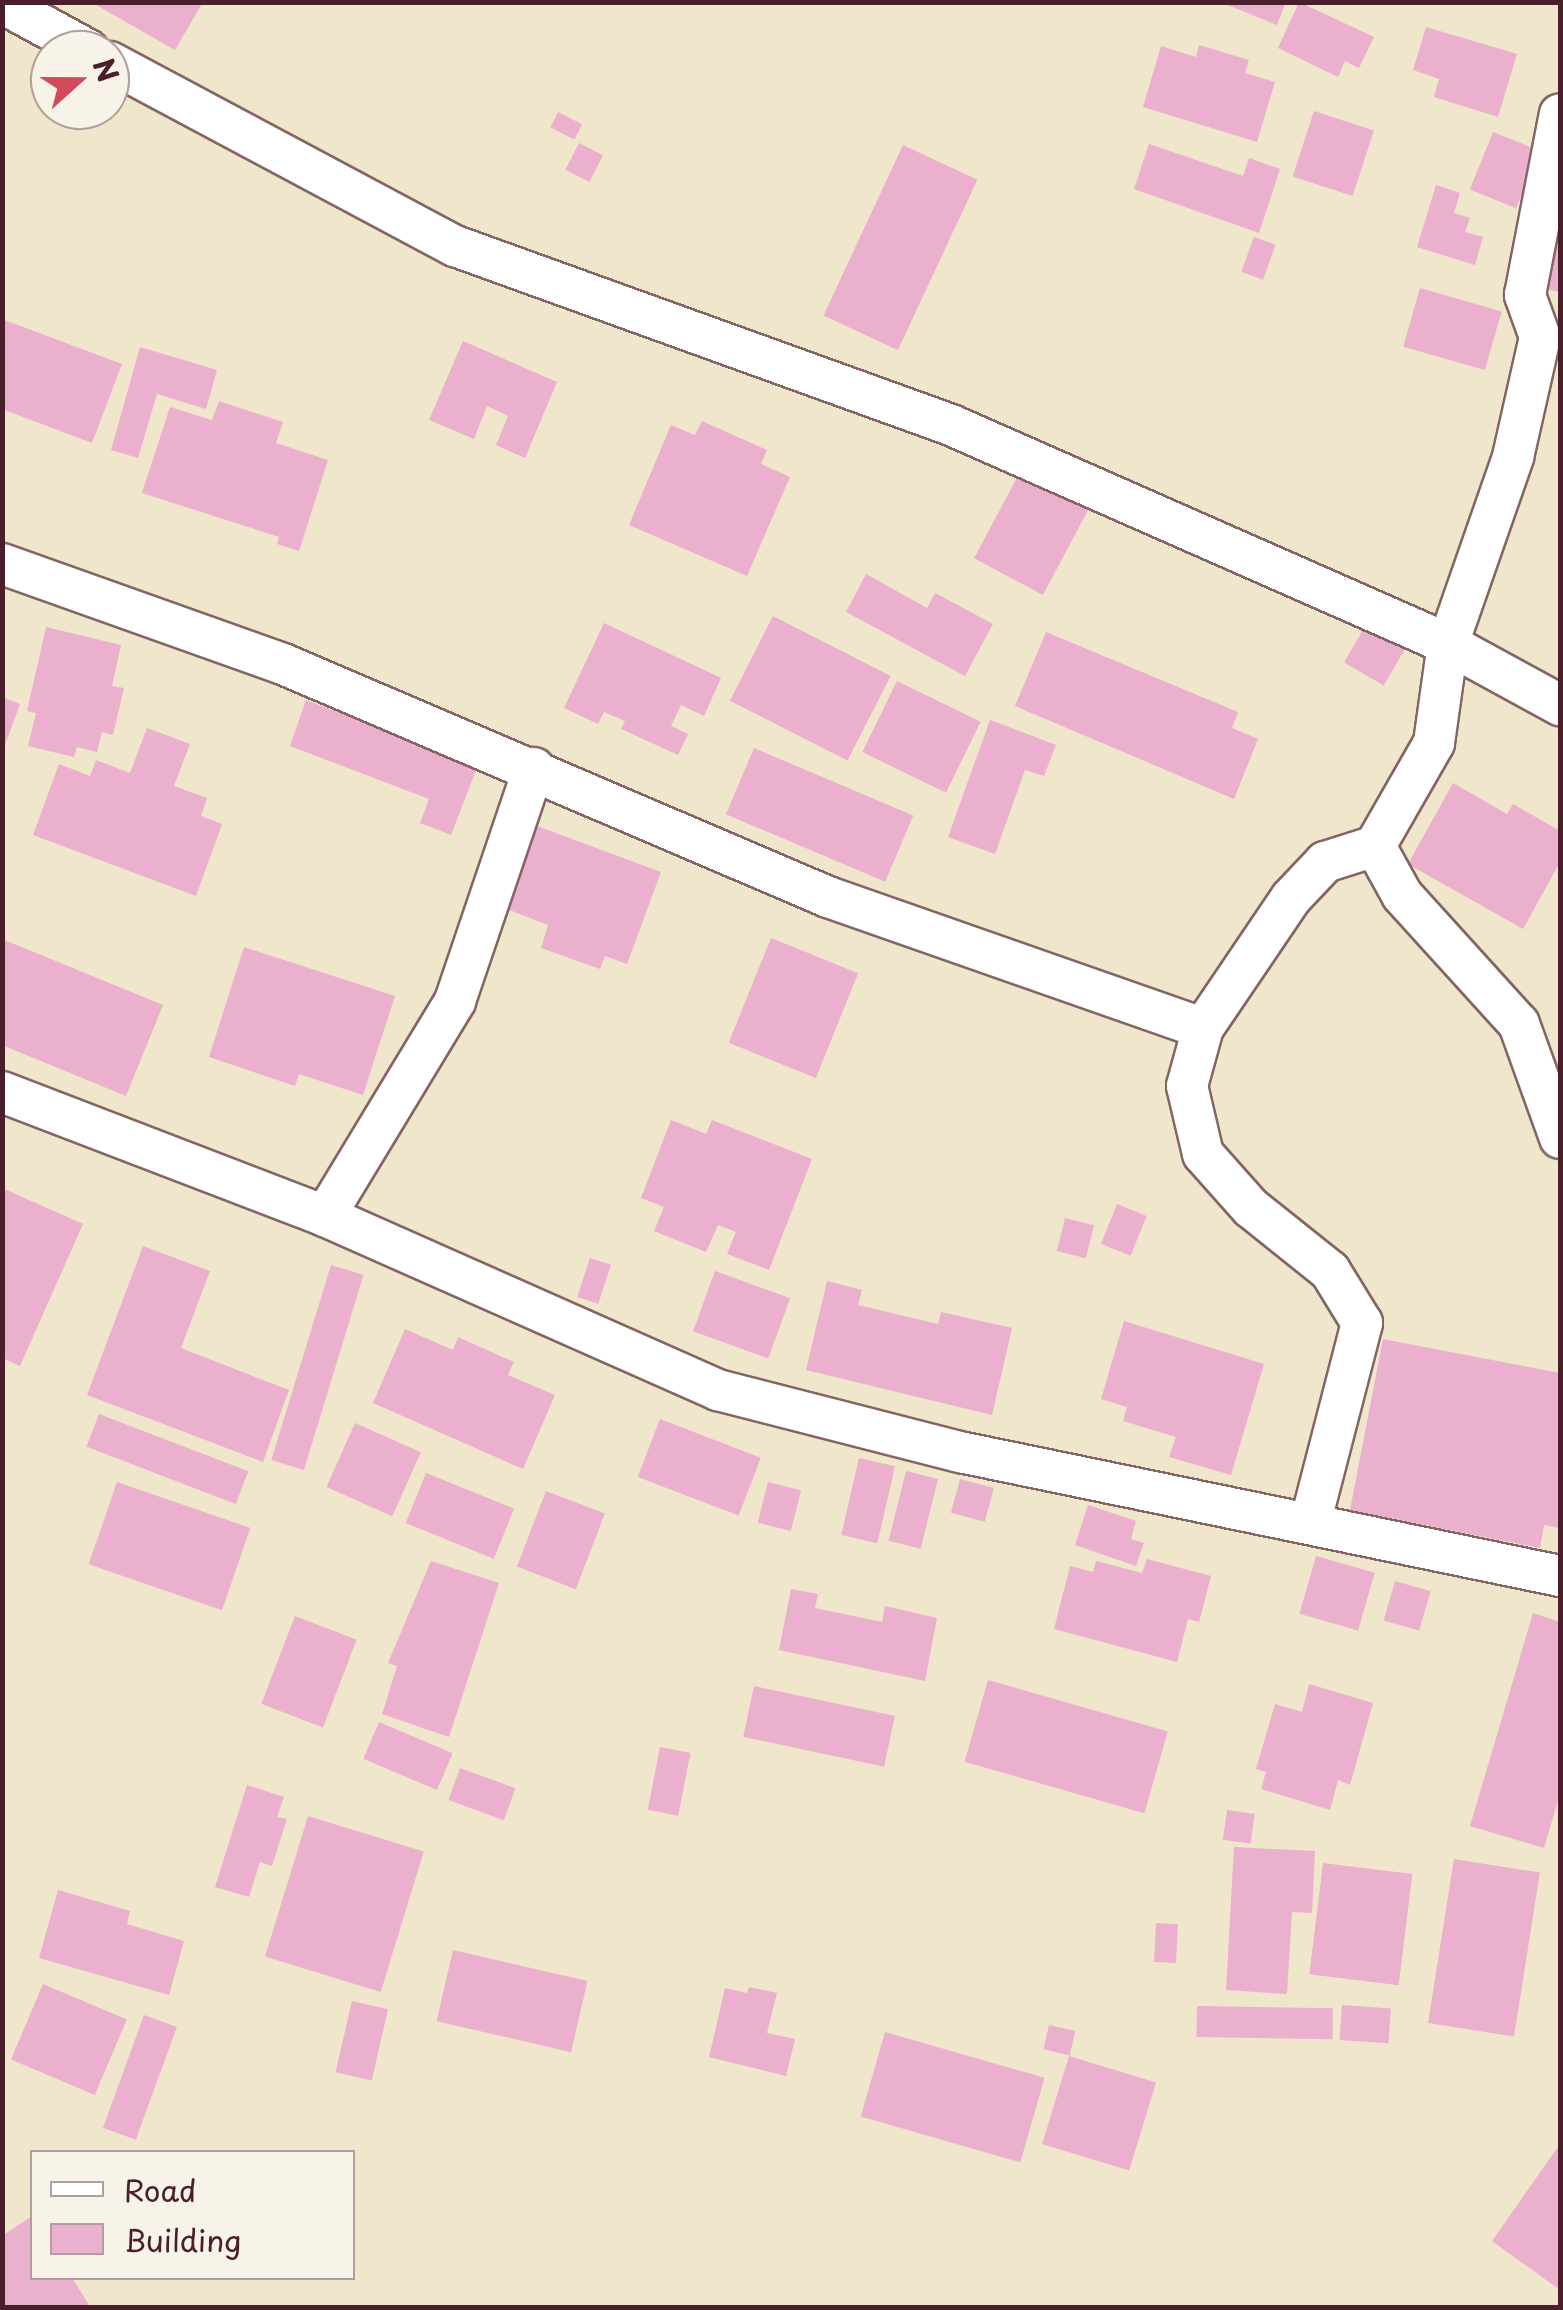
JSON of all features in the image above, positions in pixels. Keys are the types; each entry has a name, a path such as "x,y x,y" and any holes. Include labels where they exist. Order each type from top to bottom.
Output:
{"street":[{"path":"9,15 43,30"},
{"path":"130,73 455,246 951,426 1448,644 1560,705"},
{"path":"1310,1524 1362,1324 1330,1271 1251,1208 1203,1154 1188,1086 1203,1028 1291,898 1325,862 1375,846 1434,743 1448,644 1513,456 1540,337 1525,295 1560,114"},
{"path":"2,564 283,664 534,768 828,897 1203,1028"},
{"path":"324,1216 455,1001 534,768"},
{"path":"1375,846 1402,895 1518,1024 1560,1138"},
{"path":"2,1092 324,1216 718,1390 960,1452 1560,1576"}],"building":[{"path":"91,2 203,2 175,50"},
{"path":"1220,2 1286,2 1277,25"},
{"path":"1299,2 1374,37 1359,68 1345,61 1338,77 1278,48"},
{"path":"1426,27 1517,54 1498,117 1434,97 1439,79 1413,70"},
{"path":"1199,45 1249,60 1245,73 1275,82 1257,142 1143,107 1161,46 1196,57"},
{"path":"1314,111 1374,130 1353,196 1293,177"},
{"path":"558,112 582,124 574,139 550,127"},
{"path":"1493,132 1539,151 1516,208 1470,189"},
{"path":"579,143 603,155 589,182 565,170"},
{"path":"1149,144 1243,176 1249,158 1280,169 1259,233 1134,189"},
{"path":"903,145 977,180 898,350 824,315"},
{"path":"1436,185 1460,193 1454,213 1470,218 1465,232 1483,237 1475,265 1417,247"},
{"path":"1560,233 1560,292 1546,289"},
{"path":"1254,237 1276,245 1263,280 1241,272"},
{"path":"1420,288 1502,311 1485,370 1403,347"},
{"path":"2,319 122,364 92,443 2,409"},
{"path":"463,341 557,382 525,458 496,445 508,416 487,406 474,439 429,420"},
{"path":"140,347 217,370 206,409 157,394 138,458 111,450"},
{"path":"219,401 283,422 276,443 328,460 299,551 277,544 279,537 142,493 170,407 212,420"},
{"path":"702,421 767,450 761,464 790,477 747,576 629,525 671,425 695,435"},
{"path":"1021,470 1090,507 1043,595 974,558"},
{"path":"866,574 927,608 935,593 993,624 965,676 846,612"},
{"path":"773,616 891,676 847,761 730,701"},
{"path":"1368,621 1408,644 1384,686 1344,663"},
{"path":"604,623 721,678 704,716 681,705 671,726 688,734 678,755 621,729 625,721 604,712 598,724 564,708"},
{"path":"46,627 121,645 112,686 124,688 113,735 102,732 97,752 77,747 74,757 28,746 36,713 27,711"},
{"path":"1046,632 1238,712 1232,728 1258,739 1234,799 1015,706"},
{"path":"897,681 981,722 946,793 862,752"},
{"path":"2,697 20,704 3,750 2,750"},
{"path":"306,700 478,765 451,835 420,823 429,799 290,746"},
{"path":"990,720 1056,745 1044,776 1025,770 995,854 948,837"},
{"path":"147,728 190,744 174,786 207,798 201,816 222,824 196,896 33,835 59,764 90,776 96,760 130,773"},
{"path":"754,748 913,816 885,882 726,814"},
{"path":"1453,783 1507,814 1513,804 1560,831 1560,862 1523,929 1408,864"},
{"path":"537,826 661,872 627,964 605,956 600,969 541,948 548,925 507,909"},
{"path":"771,938 858,973 816,1078 729,1043"},
{"path":"2,939 163,1005 126,1096 2,1045"},
{"path":"244,947 395,996 363,1095 299,1074 295,1086 209,1057"},
{"path":"671,1120 706,1134 712,1120 812,1159 769,1270 727,1254 736,1232 718,1225 706,1252 654,1231 664,1207 641,1198"},
{"path":"2,1188 83,1224 20,1366 2,1358"},
{"path":"1117,1204 1147,1216 1131,1256 1101,1244"},
{"path":"1065,1218 1094,1225 1086,1258 1057,1251"},
{"path":"143,1246 210,1271 181,1348 289,1390 263,1462 87,1395"},
{"path":"590,1258 611,1265 598,1304 577,1297"},
{"path":"331,1265 364,1275 304,1470 271,1460"},
{"path":"715,1271 790,1298 768,1359 693,1331"},
{"path":"827,1281 862,1290 858,1305 938,1324 941,1312 1012,1328 992,1415 806,1370"},
{"path":"1124,1321 1264,1364 1231,1475 1169,1457 1176,1437 1123,1421 1127,1407 1101,1399"},
{"path":"405,1329 453,1350 458,1337 514,1362 508,1375 555,1395 523,1469 373,1403"},
{"path":"1383,1339 1560,1373 1560,1528 1544,1525 1540,1548 1350,1510"},
{"path":"99,1414 248,1471 236,1504 86,1447"},
{"path":"660,1419 761,1458 739,1516 638,1477"},
{"path":"355,1423 421,1452 392,1516 327,1487"},
{"path":"859,1458 895,1466 877,1543 841,1535"},
{"path":"906,1471 938,1479 921,1549 889,1541"},
{"path":"426,1473 514,1509 494,1559 406,1523"},
{"path":"960,1479 994,1488 985,1522 951,1513"},
{"path":"117,1482 250,1528 222,1610 89,1564"},
{"path":"768,1482 801,1490 791,1531 758,1523"},
{"path":"546,1491 605,1514 576,1589 517,1567"},
{"path":"1088,1505 1136,1521 1131,1539 1144,1543 1136,1566 1075,1545"},
{"path":"1316,1556 1375,1573 1358,1630 1299,1614"},
{"path":"1147,1559 1211,1576 1199,1622 1188,1619 1177,1662 1054,1629 1070,1566 1093,1572 1096,1561 1142,1573"},
{"path":"431,1561 499,1583 449,1737 382,1714 397,1666 388,1663"},
{"path":"1395,1581 1431,1591 1419,1631 1384,1620"},
{"path":"791,1589 818,1594 815,1608 882,1622 885,1606 937,1618 925,1681 779,1650"},
{"path":"1533,1613 1560,1622 1560,1794 1544,1848 1470,1826"},
{"path":"295,1616 357,1640 323,1727 261,1704"},
{"path":"988,1680 1168,1732 1144,1813 965,1762"},
{"path":"1309,1684 1373,1703 1350,1785 1338,1780 1330,1810 1261,1789 1266,1772 1256,1769 1275,1704 1302,1712"},
{"path":"754,1686 895,1716 884,1767 743,1737"},
{"path":"379,1722 453,1753 437,1790 363,1759"},
{"path":"660,1747 690,1753 678,1816 648,1810"},
{"path":"460,1768 515,1788 504,1820 448,1800"},
{"path":"247,1785 284,1797 277,1817 287,1819 272,1866 260,1862 249,1897 215,1887"},
{"path":"1227,1810 1255,1814 1251,1844 1223,1840"},
{"path":"308,1816 424,1851 381,1992 265,1957"},
{"path":"1234,1847 1315,1851 1312,1913 1292,1912 1287,1994 1226,1990"},
{"path":"1454,1859 1540,1873 1514,2037 1428,2023"},
{"path":"1323,1863 1412,1874 1399,1985 1309,1974"},
{"path":"58,1890 130,1911 127,1924 184,1941 169,1995 39,1958"},
{"path":"1156,1923 1178,1924 1176,1963 1154,1962"},
{"path":"453,1950 587,1981 571,2052 437,2021"},
{"path":"43,1984 127,2020 95,2095 11,2059"},
{"path":"749,1987 777,1993 767,2033 795,2039 786,2076 709,2057 725,1988 747,1993"},
{"path":"352,2001 388,2009 372,2080 336,2072"},
{"path":"1342,2005 1391,2008 1388,2043 1340,2040"},
{"path":"1197,2006 1333,2008 1332,2039 1196,2037"},
{"path":"144,2015 177,2027 136,2140 103,2128"},
{"path":"1049,2025 1075,2031 1070,2055 1043,2049"},
{"path":"885,2032 1045,2078 1020,2162 861,2117"},
{"path":"1069,2056 1156,2083 1129,2171 1042,2144"},
{"path":"1560,2144 1560,2290 1492,2241"},
{"path":"30,2217 30,2280 73,2280 91,2308 2,2308 2,2236"}]}
